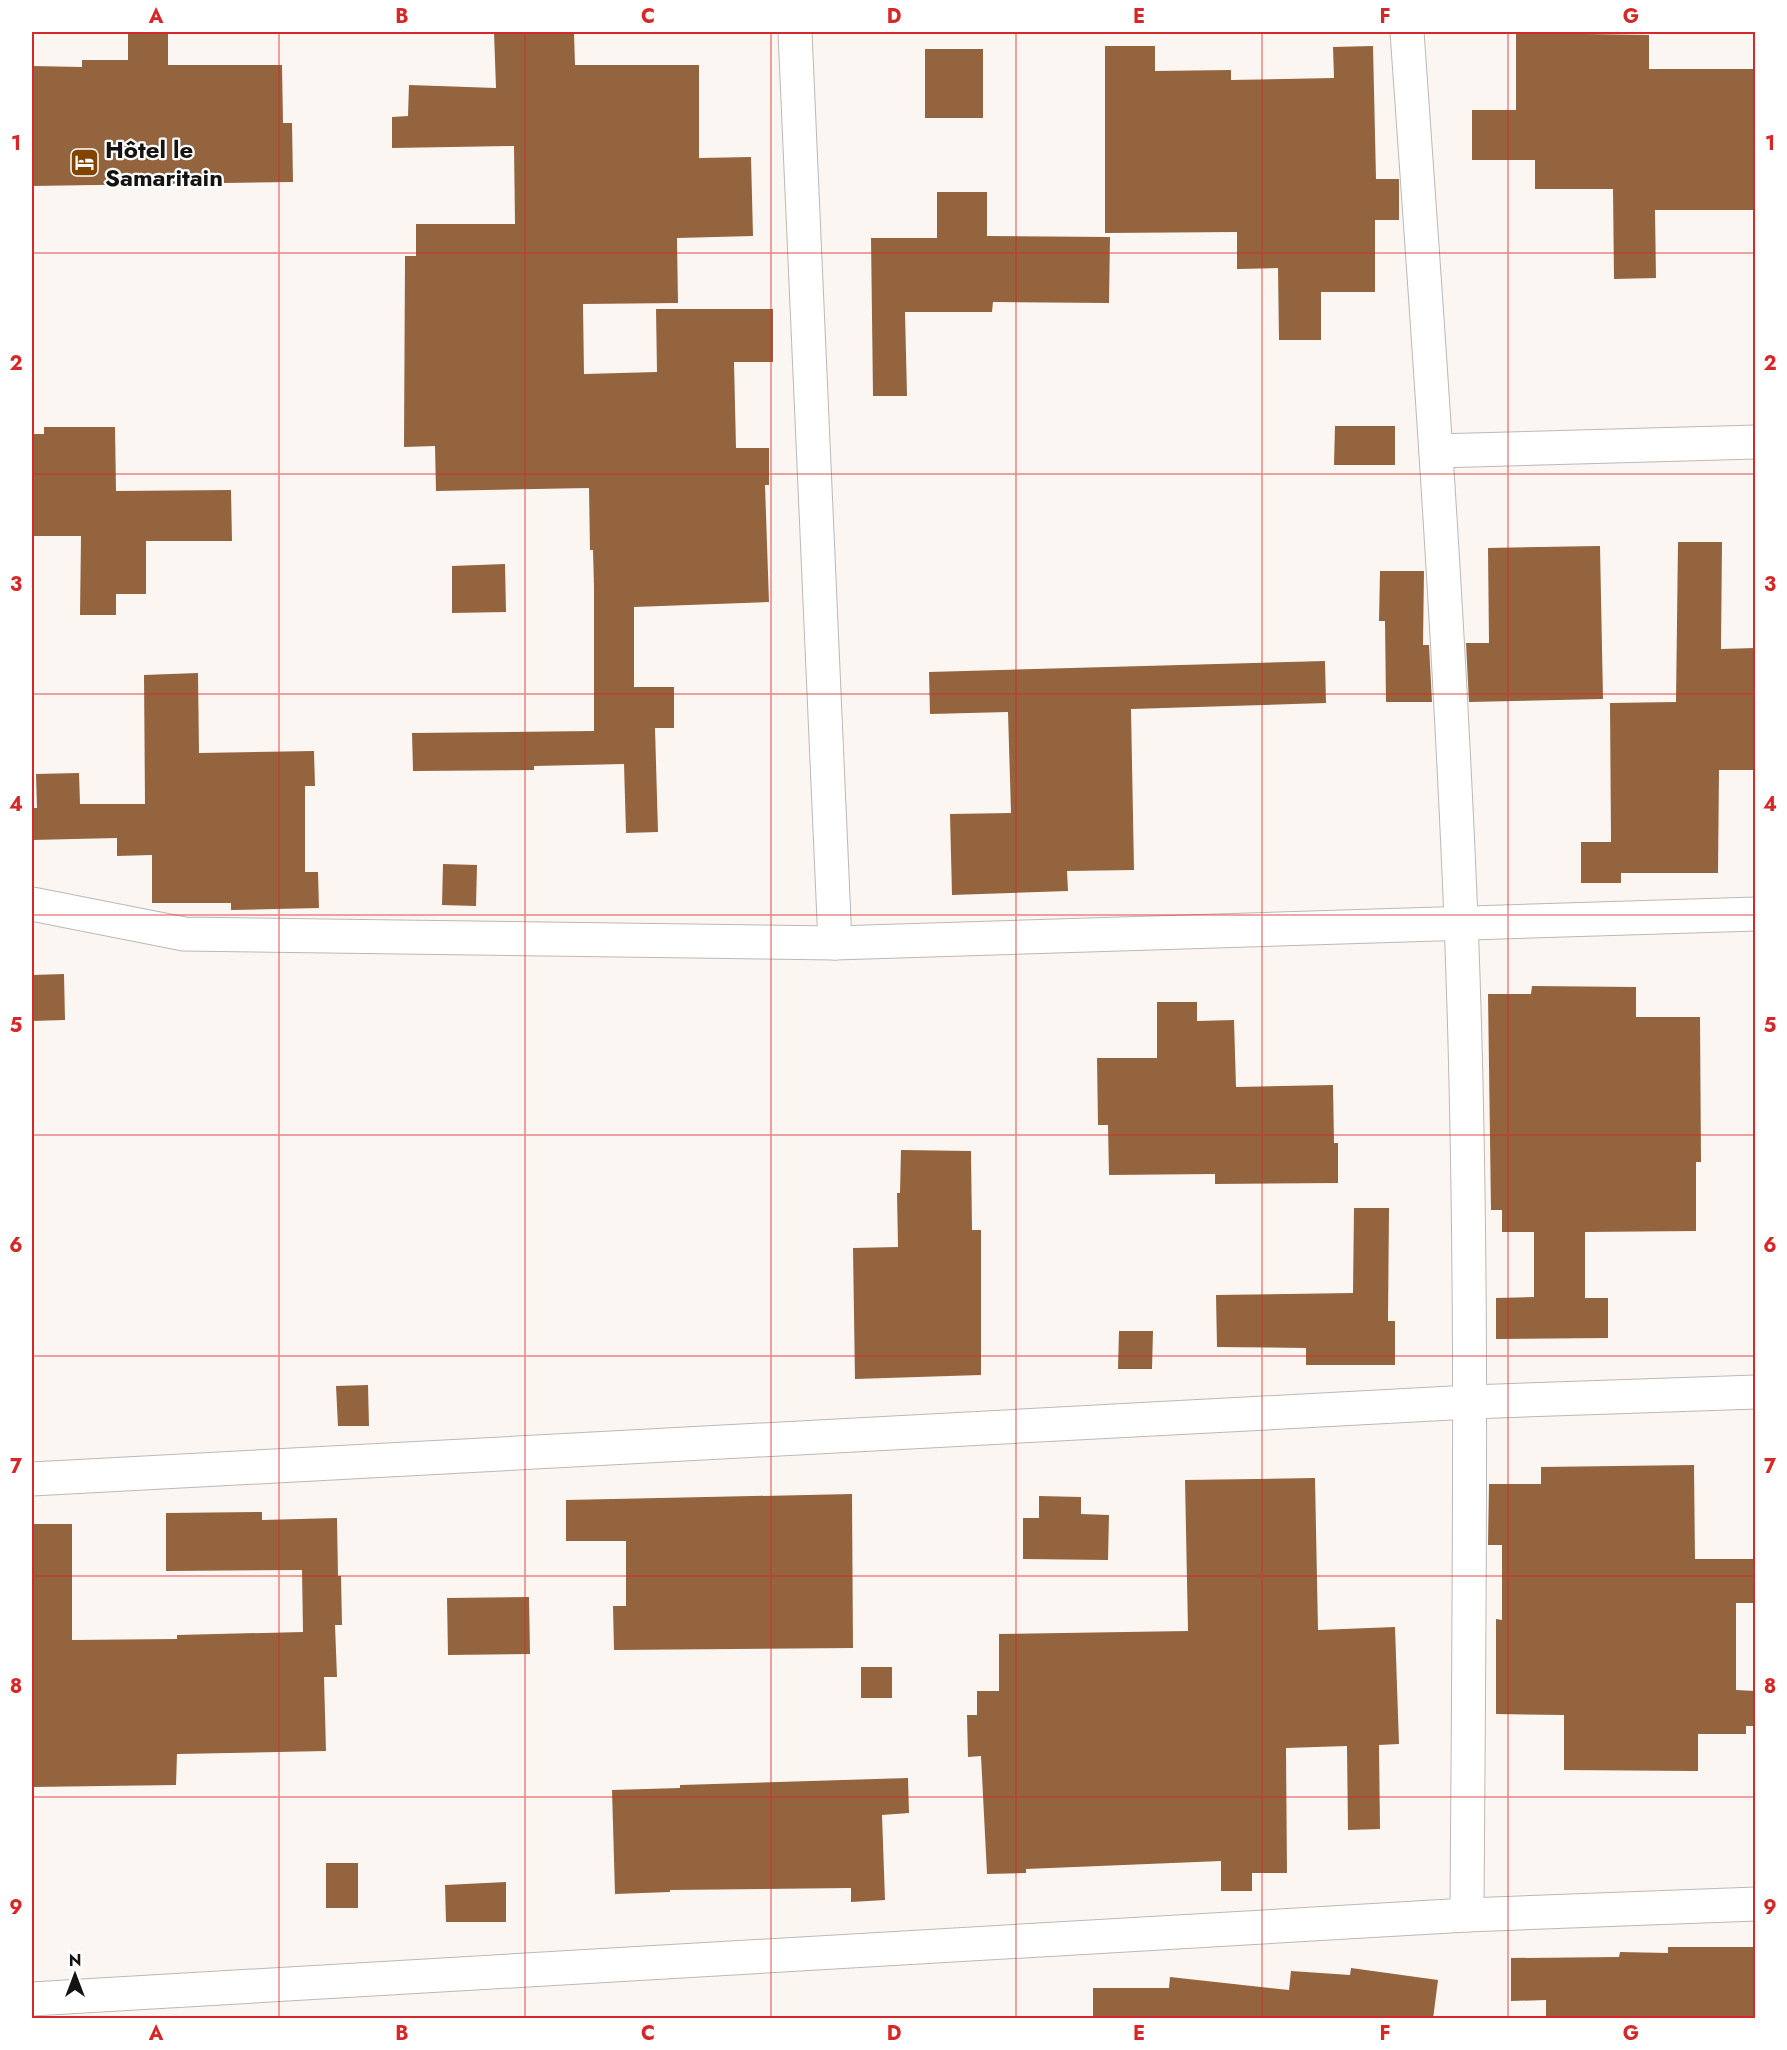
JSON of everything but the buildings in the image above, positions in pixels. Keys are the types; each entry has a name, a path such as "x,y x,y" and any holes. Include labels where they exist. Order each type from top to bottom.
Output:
{"street":[{"path":"795,32 835,943"},
{"path":"1407,32 1436,450 1461,922 1470,1402 1467,1915"},
{"path":"1436,450 1755,441"},
{"path":"32,904 184,934 835,943 1755,914"},
{"path":"32,1479 1470,1402 1755,1392"},
{"path":"32,1999 1467,1915 1755,1904"}],"place":[{"name":"Hôtel le Samaritain","path":"84,163"}]}
